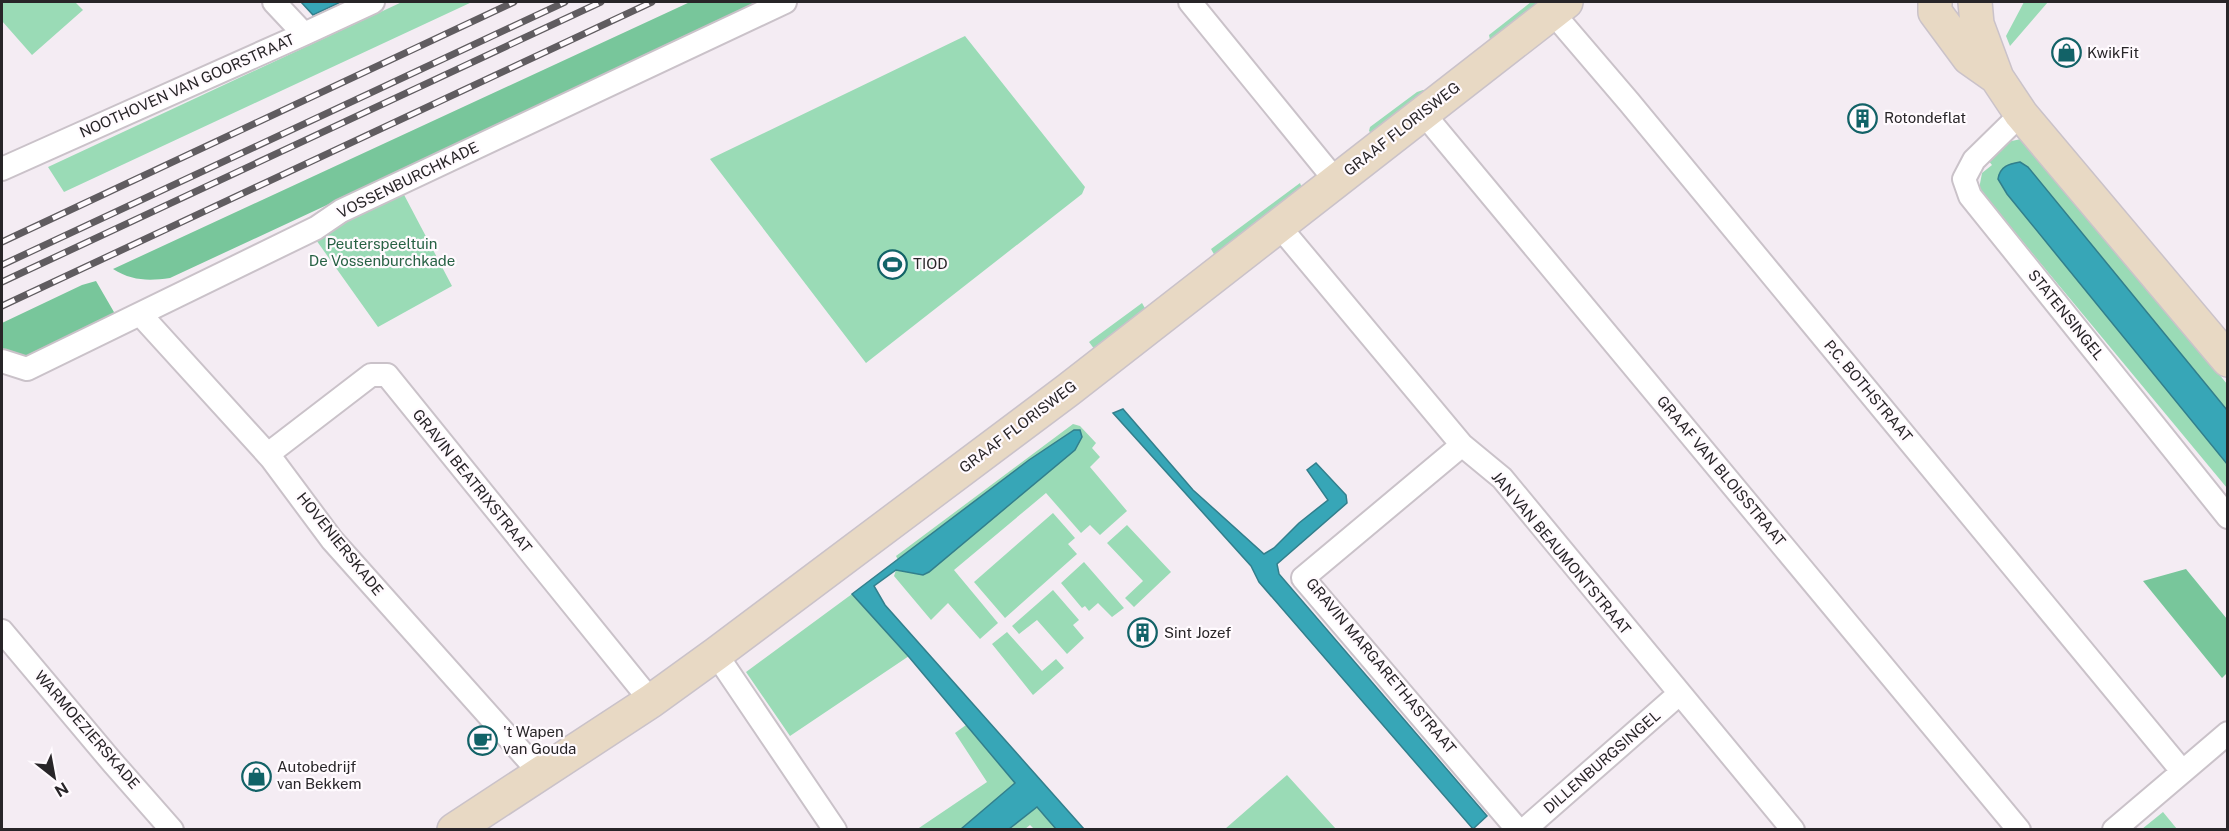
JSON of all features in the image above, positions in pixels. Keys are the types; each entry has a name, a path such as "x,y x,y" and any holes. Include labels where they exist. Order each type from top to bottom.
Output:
{"street":[{"path":"274,2 304,34"},
{"name":"NOOTHOVEN VAN GOORSTRAAT","path":"5,162 304,34 373,2"},
{"name":"VOSSENBURCHKADE","path":"2,361 27,369 316,228 341,211 785,2"},
{"path":"1190,2 1336,181"},
{"path":"1935,2 1935,12 1969,58 1997,78"},
{"path":"1975,2 1977,24 1997,78 2028,122 2228,360"},
{"name":"GRAAF FLORISWEG","path":"454,830 651,701 716,654 1068,390 1559,7"},
{"name":"P.C. BOTHSTRAAT","path":"1559,7 1636,111 2182,771"},
{"name":"GRAAF VAN BLOISSTRAAT","path":"1423,113 2019,830"},
{"name":"STATENSINGEL","path":"2028,122 1974,160 1964,179 1970,196 2228,517"},
{"name":"JAN VAN BEAUMONTSTRAAT","path":"1279,226 1462,445 1502,478 1793,830"},
{"name":"HOVENIERSKADE","path":"140,315 271,458 332,540 541,774"},
{"name":"GRAVIN BEATRIXSTRAAT","path":"271,458 272,451 371,375 387,375 651,701"},
{"name":"GRAVIN MARGARETHASTRAAT","path":"1462,445 1303,578 1518,830"},
{"name":"WARMOEZIERSKADE","path":"2,631 172,830"},
{"path":"716,654 835,830"},
{"name":"DILLENBURGSINGEL","path":"1524,830 1679,694"},
{"path":"2114,830 2228,733"}],"green space":[{"path":"2,2 75,2 83,10 32,55 2,21"},
{"path":"402,2 472,2 64,192 48,167"},
{"path":"690,2 763,2 170,278 141,279 127,276 113,269"},
{"path":"1531,2 1545,2 1494,41 1490,40 1489,35"},
{"path":"2024,2 2048,2 2010,46 2006,36"},
{"name":"TIOD","path":"965,36 1085,187 1082,194 866,363 710,159"},
{"path":"1425,90 1424,93 1371,133 1369,131 1370,127"},
{"path":"2021,139 2030,149 2035,147 2227,384 2227,488 1979,189 1982,173 1992,165 1987,159 2007,142"},
{"path":"1300,183 1302,188 1215,256 1211,249"},
{"name":"Peuterspeeltuin De Vossenburchkade","path":"401,189 452,286 378,327 309,230"},
{"path":"96,281 118,319 25,363 2,353 2,323 82,285"},
{"path":"1142,303 1146,310 1095,350 1089,342"},
{"path":"1073,424 1080,426 1096,443 1092,448 1100,457 1090,467 1127,511 1100,535 1090,525 1081,533 1046,493 954,570 998,623 980,639 948,603 931,620 894,576 896,570 916,573 1080,430 1074,430 1029,460 898,560 896,556"},
{"path":"1053,513 1075,538 1068,544 1077,554 1005,618 974,582"},
{"path":"1127,525 1171,572 1134,607 1125,598 1143,581 1107,543"},
{"path":"1084,562 1124,608 1112,617 1098,603 1089,611 1085,606 1082,608 1061,583"},
{"path":"2186,569 2227,619 2227,673 2222,678 2143,581"},
{"path":"1053,590 1079,620 1073,625 1084,638 1067,654 1037,620 1019,634 1012,626"},
{"path":"852,594 909,656 790,736 746,672"},
{"path":"1007,632 1042,671 1056,659 1064,668 1033,695 992,644"},
{"path":"966,725 1015,783 961,829 916,830 987,782 955,733"},
{"path":"1287,775 1336,829 1225,829"},
{"path":"1037,807 1056,829 1034,829 1030,825 1025,829 1009,830"},
{"path":"2163,812 2177,829 2142,829"}],"water":[{"path":"301,2 341,2 313,15"},
{"path":"2020,162 2028,167 2227,410 2227,464 2007,194 1998,179 1999,175 2006,166"},
{"path":"1123,409 1193,490 1264,554 1274,548 1299,523 1328,500 1307,470 1316,463 1346,495 1347,503 1277,564 1279,574 1487,816 1473,829 1259,582 1251,566 1113,413"},
{"path":"1074,430 1080,430 1082,437 1075,450 929,572 923,575 896,570 874,586 885,605 1084,829 1056,829 1037,807 1009,829 961,829 1015,783 909,657 852,594 1029,460"}],"railway":[{"path":"2,242 514,2"},
{"path":"2,265 565,2"},
{"path":"2,282 601,2"},
{"path":"2,306 652,2"}],"place":[{"name":"KwikFit","path":"2066,53"},
{"name":"Rotondeflat","path":"1863,118"},
{"name":"TIOD","path":"892,264"},
{"name":"Sint Jozef","path":"1143,633"},
{"name":"'t Wapen van Gouda","path":"482,741"},
{"name":"Autobedrijf van Bekkem","path":"256,776"}]}
